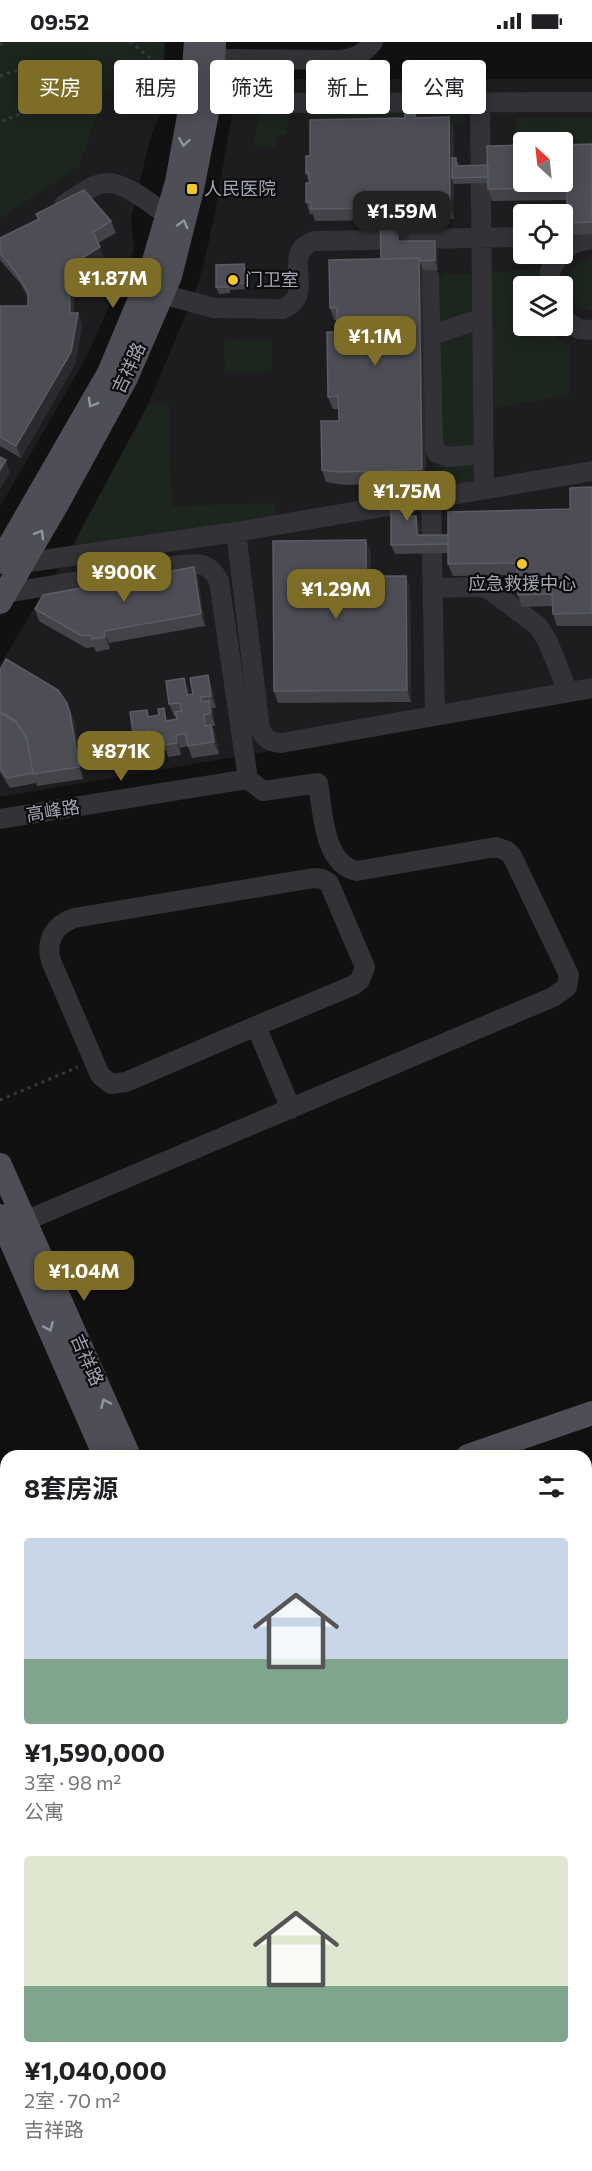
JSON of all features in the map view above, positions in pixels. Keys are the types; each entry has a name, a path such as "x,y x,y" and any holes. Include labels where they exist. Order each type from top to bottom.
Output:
{"main road":[{"name":"吉祥路","path":"12,563 126,378 170,276 192,189 209,103 204,51"},
{"name":"吉祥路","path":"3,598 12,563 110,373 150,276 177,182 191,105 204,51"},
{"name":"吉祥路","path":"0,1165 126,1450"},
{"name":"吉祥路","path":"0,1216 102,1450"},
{"path":"485,1450 592,1413"}],"street":[{"path":"204,51 260,51 339,60 356,58 373,42"},
{"path":"209,103 402,102"},
{"path":"486,102 592,102"},
{"path":"480,114 484,489"},
{"path":"48,214 96,186 106,183 121,186 167,215"},
{"path":"162,294 214,308 282,309 291,306 298,295 298,257 301,248 314,241 513,237"},
{"path":"573,244 592,239"},
{"path":"429,277 433,442 437,453 448,457 484,454"},
{"path":"430,336 482,318"},
{"path":"573,325 592,330"},
{"path":"12,563 236,532 592,471"},
{"path":"431,498 435,716"},
{"path":"236,532 260,729 264,738 272,742 281,743 592,688"},
{"path":"3,598 179,564 196,563 213,571 219,581 248,780 263,790 318,783 330,844 340,863 350,870 357,871 496,847 507,851 512,856 569,975 567,987 553,997 25,1221"},
{"path":"433,588 480,587 490,590 538,626 548,642 568,692"},
{"name":"高峰路","path":"0,819 248,780"},
{"path":"314,878 322,879 333,889 363,961 364,974 354,985 256,1026 118,1084 111,1084 100,1075 48,951 52,934 63,922 74,918 314,878"},
{"path":"256,1026 291,1109"}],"path":[{"path":"0,45 5,42"},
{"path":"129,42 158,64 204,51"},
{"path":"0,76 46,61 66,68 73,81 63,96 0,122"},
{"path":"0,1100 93,1060"}],"shaded area":[{"path":"0,42 165,42 164,60 114,60 114,90 106,90 102,101 102,60 18,60 18,114 98,114 79,167 0,219"},
{"path":"294,79 306,79 306,114 390,114 390,79 402,79 402,114 486,114 486,79 592,79 592,696 0,797 0,665 75,541 148,405 195,292 204,264 232,114 294,114"},
{"path":"106,90 114,90 114,114 161,114 150,139 131,219 134,249 88,354 0,507 0,219 79,167 98,114 102,114 102,101"},
{"path":"390,111 402,111 402,114 463,114 464,125 314,126 314,114 390,114"},
{"path":"288,114 287,135 276,135 276,147 254,147 258,118 261,115"},
{"path":"516,118 592,118 592,151 573,152 573,132 516,132"},
{"path":"592,259 592,311 573,301 573,276 569,276 573,268 581,262"},
{"path":"539,270 539,276 513,276 513,336 556,336 570,346 570,395 493,408 490,272"},
{"path":"445,274 473,276 474,306 463,316 444,323 437,320 437,279"},
{"path":"471,331 474,333 475,443 469,448 442,447 439,347 443,342"},
{"path":"272,339 272,371 225,372 224,340"},
{"path":"169,404 172,506 275,503 276,518 78,546 75,541 148,405"},
{"path":"467,463 475,467 475,480 471,484 415,496 415,487 436,483 435,465"}],"building":[{"path":"405,114 415,114 415,118 449,117 450,207 311,209 311,202 306,202 306,183 310,183 309,173 306,173 306,156 310,156 310,120 405,118"},
{"path":"592,144 592,222 573,223 573,204 567,204 567,192 573,192 573,145"},
{"path":"513,145 513,189 488,189 487,146"},
{"path":"452,158 456,158 456,166 488,165 488,177 452,178"},
{"path":"84,190 111,221 93,232 100,247 69,266 70,313 78,313 71,352 16,446 0,437 0,306 28,306 28,292 0,253 0,238 39,219 36,214"},
{"path":"380,211 398,211 398,241 435,241 435,260 381,259"},
{"path":"419,258 422,469 340,472 322,470 321,421 339,421 338,396 328,397 327,332 337,332 337,308 330,308 329,260"},
{"name":"门卫室","path":"244,264 245,283 216,287 216,265"},
{"path":"0,457 6,460 0,470"},
{"path":"391,473 400,473 400,516 416,516 417,535 448,535 448,544 391,545"},
{"name":"应急救援中心","path":"592,487 592,613 553,614 552,594 518,595 517,563 448,564 448,512 570,509 570,488"},
{"path":"366,540 366,576 406,576 407,690 274,691 273,541"},
{"path":"194,567 201,614 104,631 105,637 92,639 90,635 82,636 35,609 43,595"},
{"path":"6,659 58,690 67,703 79,767 33,774 27,738 16,721 0,711 0,670"},
{"path":"208,675 211,696 200,697 201,702 209,701 211,713 204,715 205,726 211,725 214,742 188,746 186,734 176,735 177,743 164,745 163,738 155,739 157,750 137,753 135,738 150,735 149,730 133,733 130,712 147,710 148,717 159,715 158,709 164,708 166,721 177,719 175,712 182,711 180,703 169,704 166,681 184,678 187,695 193,694 190,678"},
{"path":"0,713 17,723 27,740 33,773 7,778 0,768"}],"place":[{"name":"人民医院","path":"192,189"},
{"name":"门卫室","path":"233,280"},
{"name":"应急救援中心","path":"522,564"}]}
